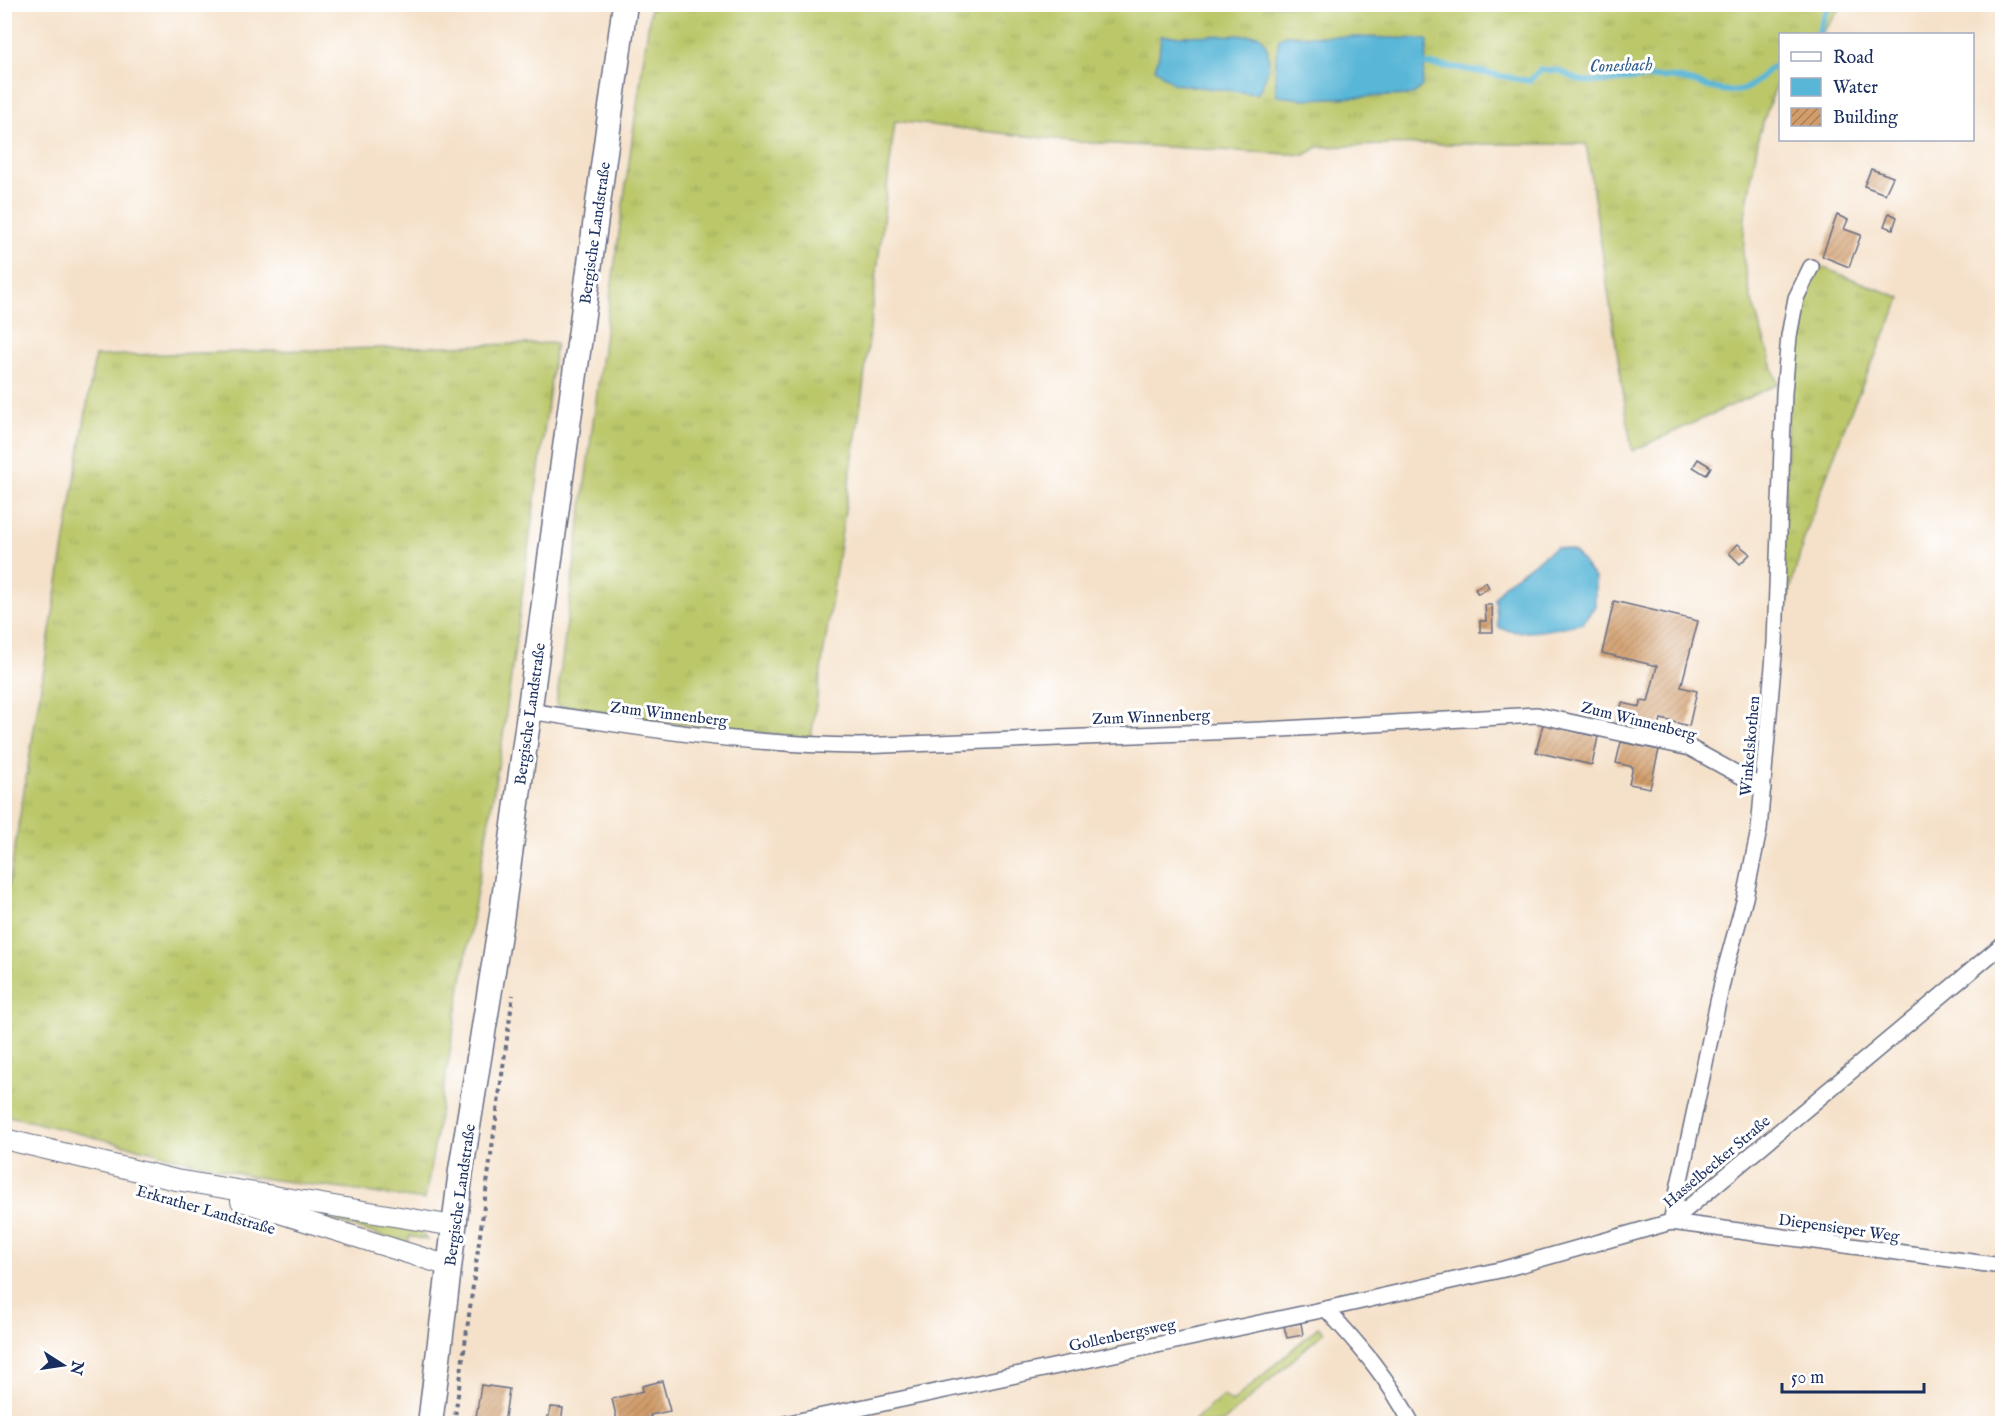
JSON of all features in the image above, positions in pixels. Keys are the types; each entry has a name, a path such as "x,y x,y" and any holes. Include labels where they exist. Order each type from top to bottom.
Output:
{"main road":[{"name":"Bergische Landstraße","path":"430,1424 454,1226 501,921 625,4"}],"street":[{"name":"Winkelskothen","path":"1671,1222 1724,974 1757,841 1775,643 1788,336 1796,298 1810,267"},
{"name":"Zum Winnenberg","path":"530,711 659,732 807,746 859,746 1261,730 1537,715 1690,748 1763,788"},
{"name":"Hasselbecker Straße","path":"1326,1309 1503,1269 1671,1222 2002,945"},
{"name":"Erkrather Landstraße","path":"4,1139 176,1180 454,1226"},
{"name":"Erkrather Landstraße","path":"176,1180 449,1266"},
{"name":"Diepensieper Weg","path":"1671,1222 2002,1266"},
{"name":"Gollenbergsweg","path":"785,1424 1326,1309"},
{"path":"1326,1309 1374,1362 1400,1400 1412,1424"}],"path":[{"name":"Erkrather Landstraße","path":"197,1204 230,1215"},
{"name":"Bergische Landstraße","path":"454,1424 478,1255"}],"green space":[{"path":"651,5 1843,5 1822,33 1779,33 1779,77 1759,134 1745,216 1743,257 1751,298 1778,384 1632,451 1586,144 1318,147 1305,155 1079,142 895,121 862,396 811,738 664,722 556,705"},
{"path":"1814,264 1901,298 1849,415 1805,535 1781,624 1790,337"},
{"path":"556,343 503,736 425,1200 253,1177 5,1115 5,907 95,356"},
{"path":"313,1212 420,1231 427,1240 410,1236 408,1244 311,1214"},
{"path":"1318,1327 1324,1332 1222,1423 1191,1423 1223,1395 1232,1402"}],"water":[{"path":"1259,35 1264,41 1269,56 1265,80 1257,94 1174,84 1155,69 1161,36"},
{"path":"1285,35 1424,39 1428,41 1422,86 1413,95 1304,99 1277,96 1275,75 1277,53 1279,39"},
{"path":"1556,547 1575,552 1595,578 1595,606 1583,623 1529,632 1498,627 1495,598 1505,584"}],"building":[{"path":"1871,169 1893,177 1885,194 1864,186"},
{"path":"1889,213 1897,217 1893,229 1884,226"},
{"path":"1837,215 1848,220 1844,229 1861,235 1849,267 1822,256"},
{"path":"1698,459 1711,467 1706,475 1693,467"},
{"path":"1738,544 1750,554 1740,564 1729,553"},
{"path":"1486,582 1489,588 1478,594 1475,589"},
{"path":"1614,601 1698,621 1681,687 1697,691 1689,726 1661,719 1657,733 1617,724 1622,703 1640,707 1641,701 1648,702 1657,666 1602,653"},
{"path":"1485,605 1492,605 1493,632 1480,632 1480,621 1486,621"},
{"path":"1543,724 1598,737 1592,765 1536,752"},
{"path":"1621,742 1659,750 1650,788 1629,784 1633,767 1616,763"},
{"path":"1301,1323 1303,1335 1287,1338 1284,1326"},
{"path":"662,1381 670,1411 618,1424 612,1399 643,1391 642,1386"},
{"path":"481,1385 509,1389 504,1424 475,1424"},
{"path":"551,1407 563,1408 561,1424 546,1423"}],"waterway":[{"name":"Conesbach","path":"1818,33 1825,13 1832,4"},
{"name":"Conesbach","path":"1425,64 1529,81 1540,70 1559,71 1577,80 1596,82 1653,77 1676,78 1726,91 1749,87 1768,70 1779,65"}]}
